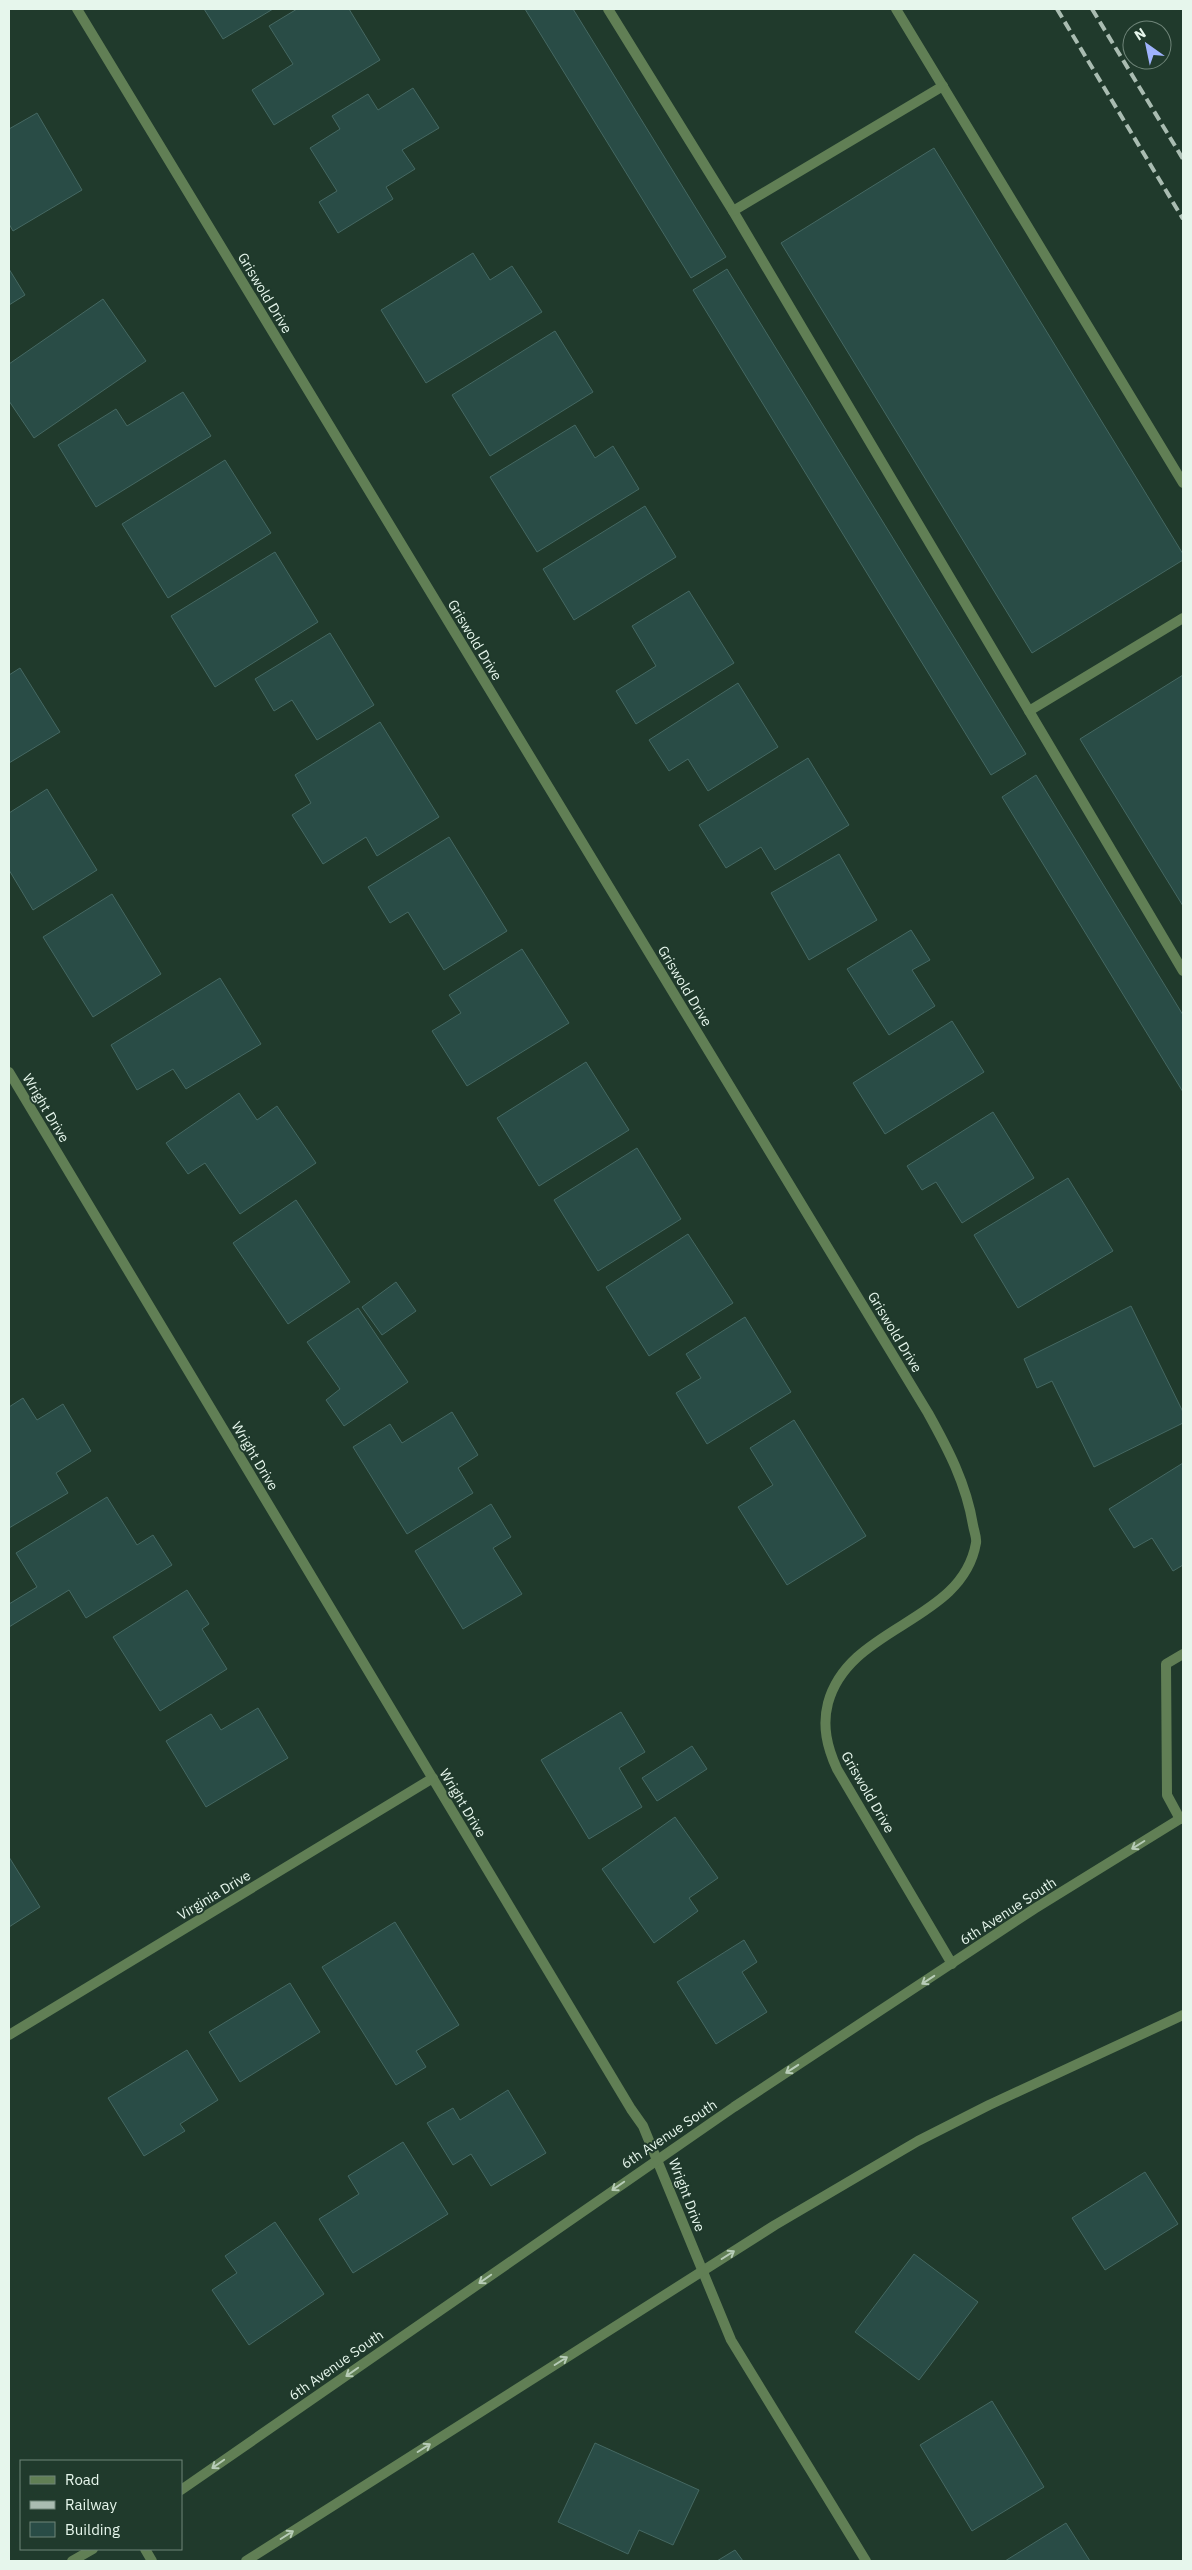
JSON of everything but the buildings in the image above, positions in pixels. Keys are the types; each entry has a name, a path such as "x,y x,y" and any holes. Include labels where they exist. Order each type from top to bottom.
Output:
{"street":[{"name":"Griswold Drive","path":"76,9 928,1413 957,1467 966,1493 976,1541 971,1561 962,1577 948,1593 927,1609 878,1639 857,1656 840,1676 831,1693 826,1712 825,1730 829,1751 837,1769 952,1964"},
{"path":"608,9 733,211 1183,971"},
{"path":"896,9 1183,483"},
{"path":"733,211 942,86"},
{"path":"1029,711 1183,618"},
{"name":"Wright Drive","path":"9,1072 631,2109 644,2126 731,2340 866,2561"},
{"path":"1182,1818 1167,1795 1166,1664 1183,1654"},
{"name":"Virginia Drive","path":"9,2035 433,1778"},
{"name":"6th Avenue South","path":"182,2489 658,2158 1034,1909 1182,1818"},
{"path":"246,2561 702,2271 918,2141 1016,2093 1183,2016"},
{"path":"72,2561 90,2550"},
{"path":"146,2550 152,2561"}],"railway":[{"path":"1057,9 1183,219"},
{"path":"1092,9 1183,159"}]}
